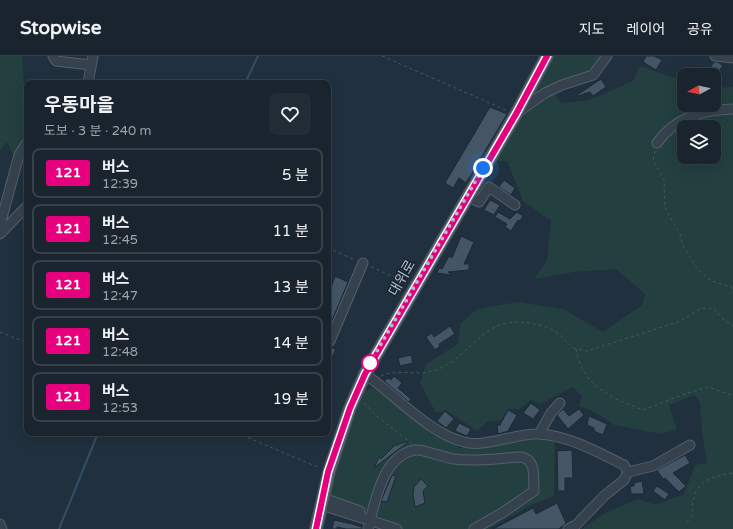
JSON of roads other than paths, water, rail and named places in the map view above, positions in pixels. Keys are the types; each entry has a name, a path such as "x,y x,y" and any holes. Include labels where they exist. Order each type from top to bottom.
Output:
{"main road":[{"name":"대위로","path":"316,529 328,472 354,398 369,377 414,286 516,114 547,56"}],"street":[{"path":"53,56 56,61 92,61 89,80"},
{"path":"516,114 545,93 562,85 593,75 607,56"},
{"path":"715,56 733,58"},
{"path":"657,144 661,137 686,118 696,113 733,109"},
{"path":"0,225 19,155 24,147"},
{"path":"467,196 479,202 489,188 515,205"},
{"path":"0,234 24,209"},
{"path":"331,339 363,263"},
{"path":"369,377 450,438 466,443 539,434 574,441 624,465 628,472"},
{"path":"539,434 551,413 560,403"},
{"path":"568,529 576,525 604,496 624,480 628,472 653,466 690,445"},
{"path":"368,529 383,481 391,464 402,456 416,450 453,459 528,458 533,464 534,490 505,511 474,529"},
{"path":"322,502 360,511 359,517 370,519 397,529"},
{"path":"0,524 2,529"}],"waterway":[{"path":"246,80 258,56"},
{"path":"59,529 97,436"}]}
